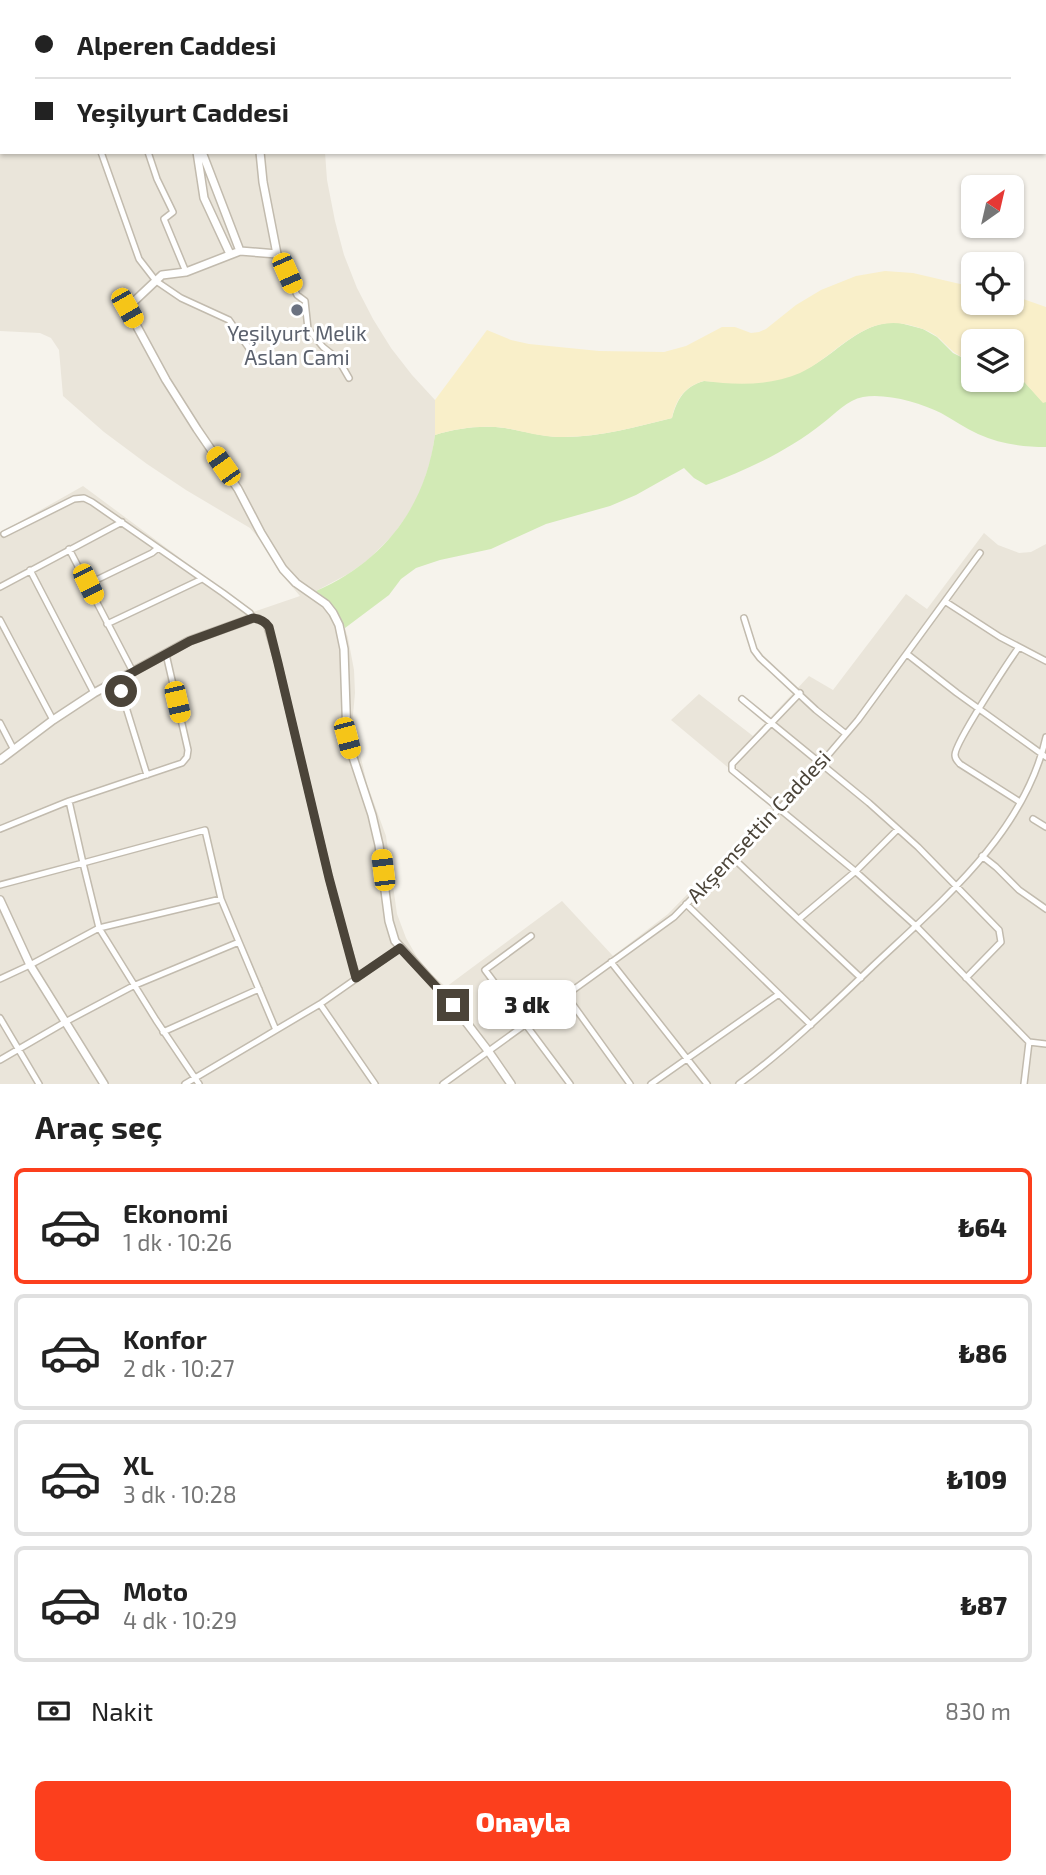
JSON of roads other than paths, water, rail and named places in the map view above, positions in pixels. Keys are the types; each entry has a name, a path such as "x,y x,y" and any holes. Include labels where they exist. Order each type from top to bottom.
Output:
{"street":[{"path":"102,154 139,258 156,281 181,298 229,320 253,354"},
{"path":"149,154 173,212 164,219 186,272"},
{"path":"200,154 204,198 230,254"},
{"path":"201,154 240,251"},
{"path":"260,154 277,254 297,295 305,301 307,329 338,359 349,377"},
{"path":"200,171 208,168"},
{"path":"204,198 218,192"},
{"path":"277,254 240,251 186,272 162,275 127,308 166,380 238,489 283,569 296,583 326,604 339,625 344,649 347,738 379,845 389,921 395,941 453,1005 511,1084"},
{"path":"4,534 74,499 88,499 250,613 253,618"},
{"path":"0,587 122,522"},
{"path":"88,584 152,554 158,548"},
{"path":"69,549 132,672"},
{"name":"Akşemsettin Caddesi","path":"443,1084 674,916 846,734 980,553"},
{"path":"30,570 94,693"},
{"path":"107,624 202,579"},
{"path":"946,601 1000,637 1046,661"},
{"path":"0,760 94,693 190,641 253,618 262,620 269,627 325,863 356,978"},
{"path":"744,618 754,650 846,734"},
{"path":"0,620 53,720"},
{"path":"0,638 7,634"},
{"path":"1018,647 960,741 955,757 960,764 1020,802"},
{"path":"0,829 69,801 182,763 188,754 166,654"},
{"path":"907,654 1044,756"},
{"path":"115,682 121,691 147,775"},
{"path":"800,693 731,765 735,774 855,871 916,926 1029,1042 1046,1044"},
{"path":"742,699 898,830 999,930 1001,942 966,978"},
{"path":"0,723 15,750"},
{"path":"739,1084 811,1025 957,886 998,837 1020,802 1044,756 1046,737"},
{"path":"69,801 99,928 163,1032 197,1081"},
{"path":"1033,819 1046,827"},
{"path":"0,885 205,830 221,899 276,1031"},
{"path":"799,919 898,830"},
{"path":"982,856 1019,890 1046,909"},
{"path":"732,857 861,978"},
{"path":"0,979 99,928 221,899"},
{"path":"0,900 30,965 104,1084"},
{"path":"686,904 811,1025"},
{"path":"531,936 485,970 570,1084"},
{"path":"0,1060 66,1021 134,986 239,942"},
{"path":"185,1084 197,1081 320,1004 400,948"},
{"path":"611,962 707,1084"},
{"path":"163,1032 259,989"},
{"path":"651,1084 779,994"},
{"path":"566,995 630,1084"},
{"path":"320,1004 375,1084"},
{"path":"0,1018 39,1084"},
{"path":"1024,1084 1029,1042"}],"place":[{"name":"Yeşilyurt Melik Aslan Cami","path":"297,310"}]}
